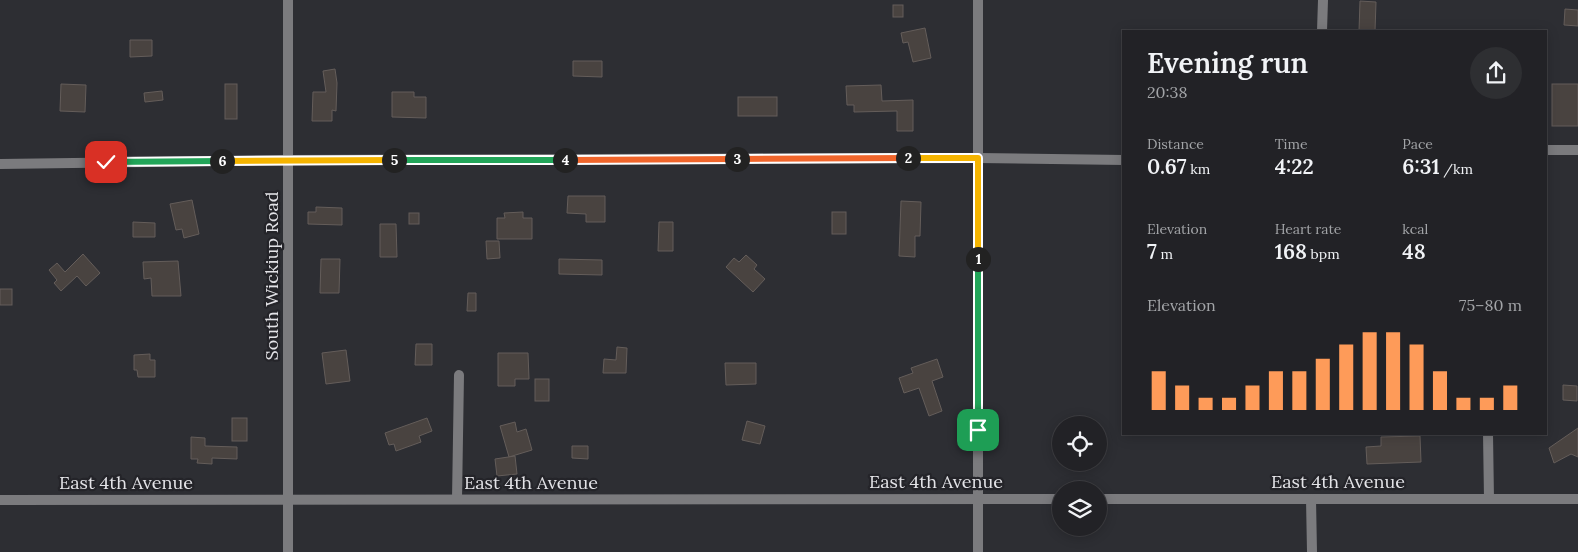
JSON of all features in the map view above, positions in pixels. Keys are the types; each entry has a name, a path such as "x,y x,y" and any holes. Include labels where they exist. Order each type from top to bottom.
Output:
{"street":[{"name":"South Wickiup Road","path":"288,0 288,552"},
{"path":"978,0 978,552"},
{"path":"1322,30 1323,0"},
{"path":"1547,150 1578,150"},
{"path":"0,164 288,160 978,158 1122,160"},
{"path":"457,500 459,375"},
{"path":"1488,435 1489,499"},
{"name":"East 4th Avenue","path":"0,500 1052,498"},
{"name":"East 4th Avenue","path":"1107,498 1578,499"},
{"path":"1311,498 1312,552"}],"building":[{"path":"1360,1 1376,2 1375,30 1359,30"},
{"path":"893,5 903,5 903,17 893,17"},
{"path":"1565,9 1578,10 1578,26 1564,25"},
{"path":"925,28 931,58 913,62 908,42 903,43 901,33"},
{"path":"130,40 152,40 152,56 130,57"},
{"path":"573,61 602,61 602,77 573,76"},
{"path":"335,69 337,83 336,111 332,110 332,121 312,121 313,92 326,92 323,71"},
{"path":"61,84 86,85 85,112 60,111"},
{"path":"225,84 237,84 237,119 225,119"},
{"path":"1552,84 1578,84 1578,126 1552,126"},
{"path":"881,85 882,101 913,100 913,131 897,131 897,111 854,112 854,105 847,105 846,86"},
{"path":"162,91 163,100 145,102 144,93"},
{"path":"392,92 414,92 414,97 426,97 426,118 392,117"},
{"path":"738,97 777,97 777,116 738,116"},
{"path":"568,196 605,196 605,222 586,222 586,214 567,213"},
{"path":"192,200 199,234 184,238 182,229 176,230 170,204"},
{"path":"901,201 921,202 920,236 915,236 915,257 899,256"},
{"path":"316,207 342,208 342,225 308,224 308,212 316,212"},
{"path":"523,212 523,218 532,218 532,239 497,239 497,218 505,218 504,213"},
{"path":"832,212 846,212 846,234 832,234"},
{"path":"409,213 419,213 419,224 409,224"},
{"path":"133,222 155,223 155,237 133,237"},
{"path":"659,222 673,222 673,251 658,251"},
{"path":"380,224 396,224 397,257 380,257"},
{"path":"486,241 499,241 500,258 487,259"},
{"path":"83,254 100,273 86,286 77,276 61,291 54,283 57,280 49,270 57,263 65,272"},
{"path":"746,255 757,265 754,269 765,279 753,292 726,267 734,258 739,262"},
{"path":"321,259 340,259 339,293 320,293"},
{"path":"559,259 602,260 602,275 559,274"},
{"path":"178,261 181,296 152,296 151,278 144,279 143,262"},
{"path":"0,289 12,289 12,305 0,305"},
{"path":"468,293 476,293 476,311 467,311"},
{"path":"416,344 432,344 432,365 415,365"},
{"path":"617,347 627,348 626,373 603,373 604,359 616,360"},
{"path":"346,350 350,381 326,384 322,353"},
{"path":"498,353 528,353 529,379 515,379 515,386 498,386"},
{"path":"150,354 150,360 155,360 155,377 138,377 137,370 134,370 134,355"},
{"path":"937,359 943,377 932,381 942,411 929,416 919,388 904,393 899,378 913,373 911,368"},
{"path":"725,363 756,363 756,384 726,385"},
{"path":"535,379 549,379 549,401 535,401"},
{"path":"1563,385 1577,386 1577,401 1563,400"},
{"path":"232,418 247,418 247,441 232,441"},
{"path":"427,418 432,431 419,436 421,442 396,451 394,444 389,445 385,433"},
{"path":"747,421 765,426 760,444 742,440"},
{"path":"515,422 517,432 526,429 532,450 509,457 500,426"},
{"path":"1578,428 1578,457 1571,454 1554,463 1549,448"},
{"path":"1420,436 1421,462 1367,464 1366,447 1381,446 1381,437"},
{"path":"191,437 205,438 205,446 237,447 237,459 212,458 212,464 197,463 198,459 191,459"},
{"path":"572,446 588,446 588,459 572,458"},
{"path":"515,456 517,474 497,476 495,459"}],"route":[{"path":"106,162 978,158 978,430"}]}
